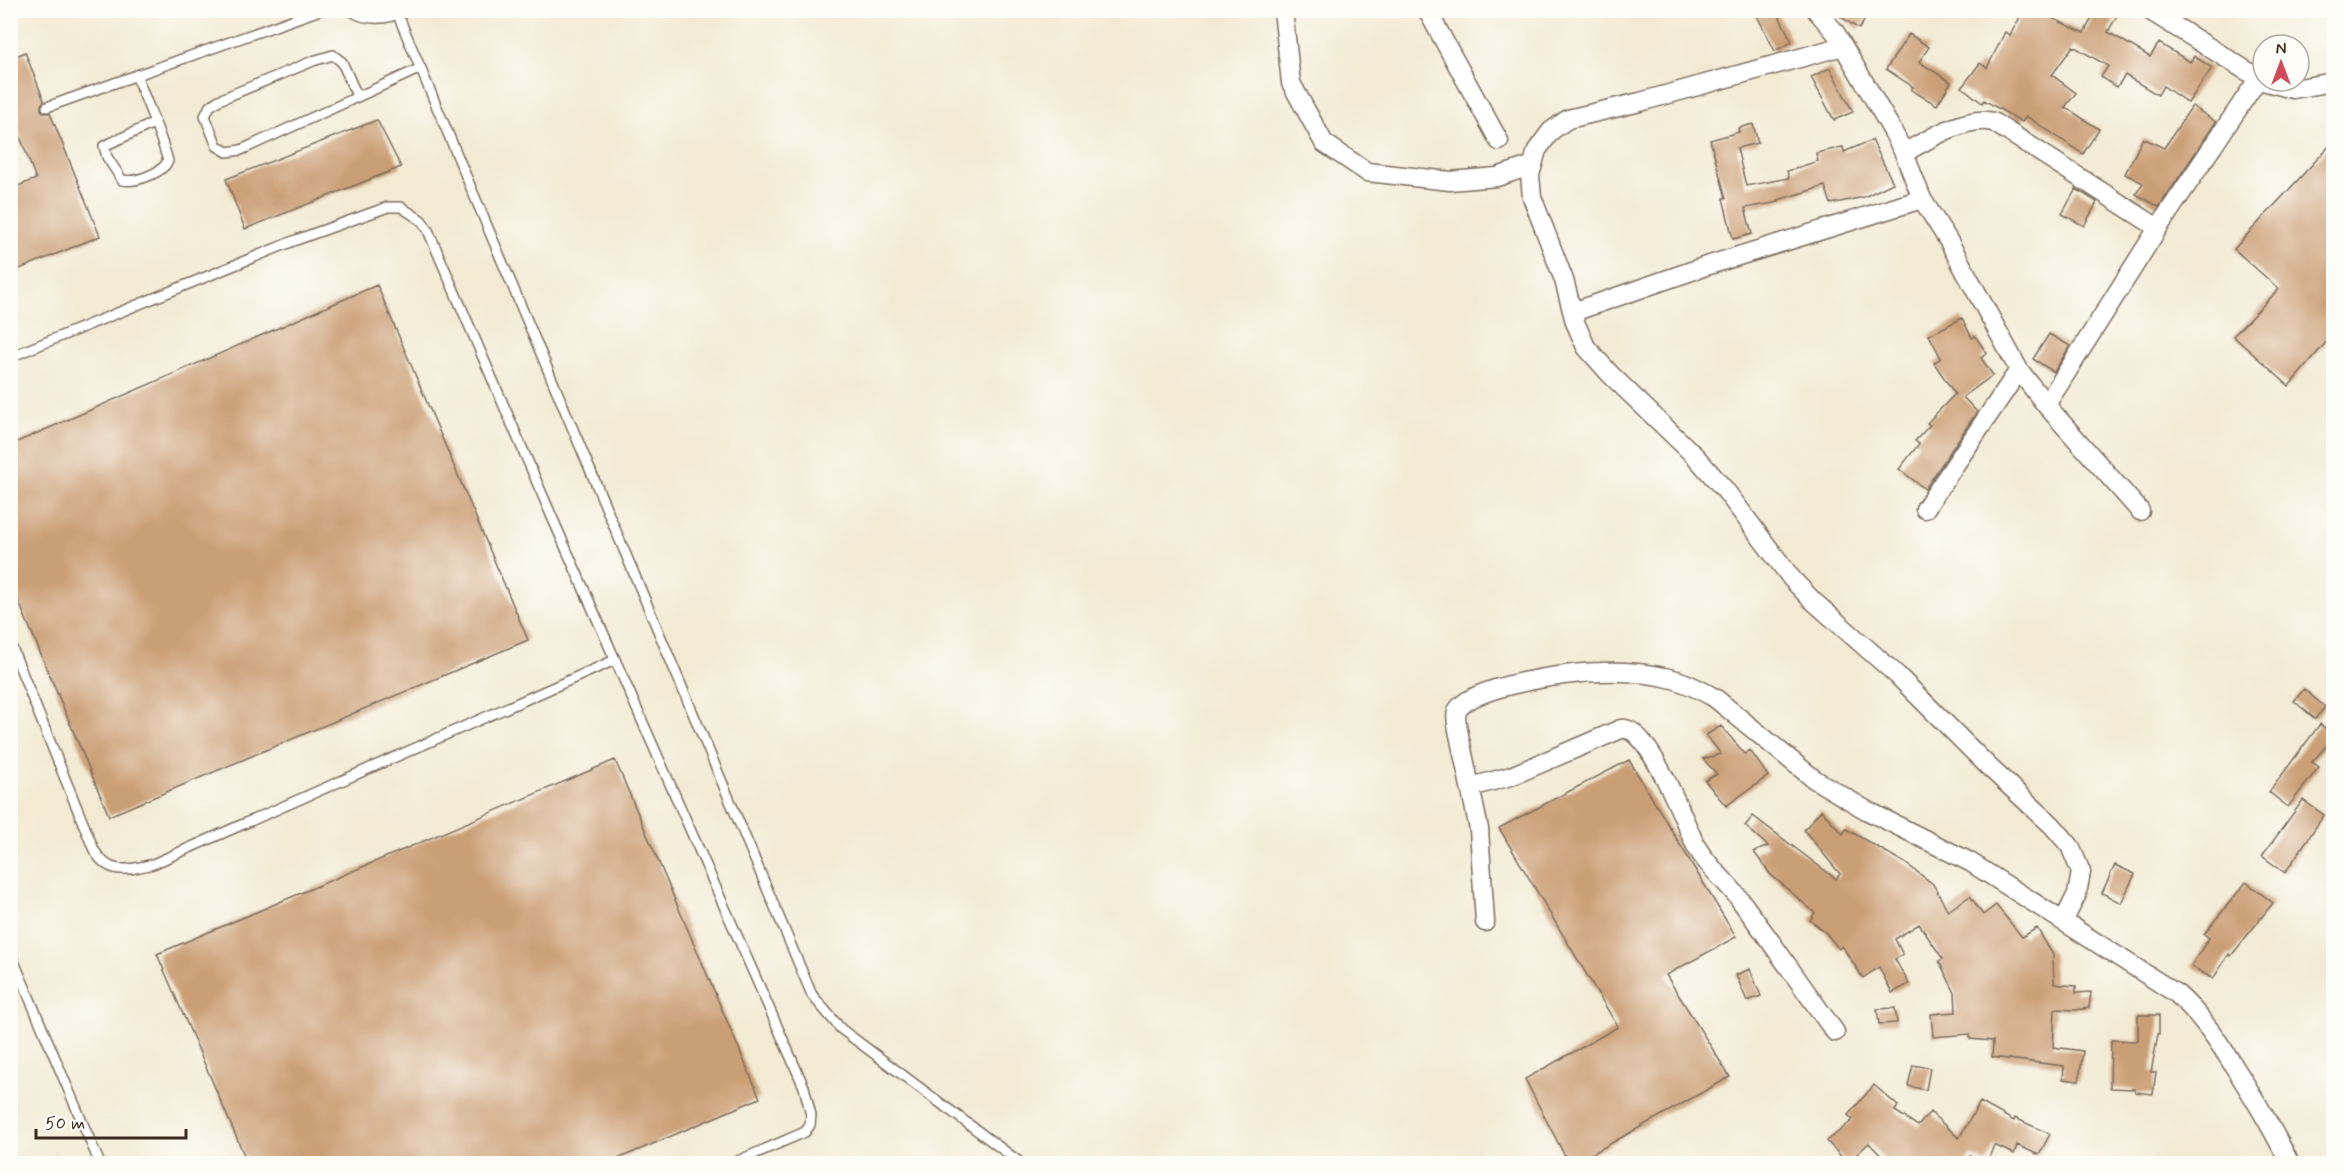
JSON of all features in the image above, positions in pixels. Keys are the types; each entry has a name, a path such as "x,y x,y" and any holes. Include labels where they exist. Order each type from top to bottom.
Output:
{"street":[{"path":"1283,10 1291,83 1324,143 1367,172 1450,181 1497,177 1533,165"},
{"path":"1427,10 1499,141"},
{"path":"1816,10 1835,32 1904,153 1922,199 1948,240 2019,369 2046,405 2140,511"},
{"path":"2149,10 2251,74"},
{"path":"1843,46 1640,102 1568,119 1551,131 1537,150 1530,175 1532,197 1564,280 1586,347 1610,374 1696,457 1725,490 1792,579 1812,600 1897,675 2064,838 2077,858 2081,872 2077,894 2064,920"},
{"path":"2311,86 2334,82"},
{"path":"2046,405 2158,228 2252,93"},
{"path":"1904,153 1968,123 1977,120 1993,122 2158,228"},
{"path":"1573,312 1702,267 1922,199"},
{"path":"1925,508 2019,369"},
{"path":"1485,922 1479,830 1456,716 1458,710 1472,697 1513,685 1576,673 1621,672 1665,677 1700,689 1715,698 1814,779 1866,810 1970,862 2160,982 2194,1009 2209,1028 2264,1113 2290,1164"},
{"path":"1471,787 1511,776 1621,729 1630,730 1645,745 1669,786 1700,853 1741,900 1835,1032"}],"lane":[{"path":"47,107 320,10"},
{"path":"350,10 357,15 378,19 401,13 421,68 812,995 841,1029 1022,1164"},
{"path":"357,96 342,62 333,55 219,100 210,106 205,116 217,146 222,150 233,152 251,147 421,68"},
{"path":"136,75 167,157 167,164 133,181 122,180 107,157 104,146 154,123"},
{"path":"10,357 296,240 388,207 401,207 421,220 428,228 615,660 768,1002 809,1101 810,1125 805,1132 731,1164"},
{"path":"10,643 94,850 100,861 110,869 153,864 615,660"},
{"path":"10,952 100,1164"}],"building":[{"path":"1754,10 1776,10 1792,42 1775,51"},
{"path":"1831,10 1871,10 1859,29"},
{"path":"2024,10 2035,10 2084,33 2096,10 2120,10 2108,32 2150,57 2159,43 2190,62 2194,56 2212,68 2188,103 2163,86 2158,95 2125,75 2117,87 2101,77 2108,66 2073,46 2052,75 2076,93 2065,107 2099,129 2083,154 2026,116 2022,122 1984,100 1982,103 1962,87 1980,63 1987,68 2005,32 2010,35"},
{"path":"1909,34 1929,47 1919,62 1951,82 1937,105 1911,90 1913,87 1886,69"},
{"path":"25,52 44,101 41,110 50,113 100,236 10,273 10,189 36,179 16,126 19,117 10,112 10,59"},
{"path":"1830,68 1853,112 1834,120 1811,77"},
{"path":"2192,106 2216,122 2159,207 2136,194 2143,183 2125,174 2143,138 2164,148"},
{"path":"377,120 401,167 245,229 226,179"},
{"path":"1753,124 1758,143 1737,148 1746,186 1789,178 1787,171 1818,161 1816,153 1843,147 1844,152 1872,140 1893,183 1864,197 1831,204 1825,186 1778,200 1779,202 1745,208 1752,234 1733,239 1723,198 1726,198 1710,140 1739,132 1738,128"},
{"path":"2334,141 2334,333 2289,386 2233,336 2279,289 2234,249"},
{"path":"2076,189 2097,202 2084,226 2062,214"},
{"path":"377,285 528,640 109,816 10,581 10,445"},
{"path":"1962,318 1972,338 1975,336 1987,353 1981,358 1993,375 1963,397 1977,412 1925,489 1899,469 1919,444 1915,441 1930,425 1927,423 1955,394 1934,363 1941,358 1929,335"},
{"path":"2049,334 2070,346 2054,372 2033,359"},
{"path":"2304,689 2325,707 2315,719 2294,701"},
{"path":"2320,724 2334,737 2312,762 2319,767 2288,807 2269,792"},
{"path":"1721,726 1745,754 1750,750 1768,776 1726,806 1705,781 1717,774 1703,759 1721,754 1706,735"},
{"path":"615,760 760,1098 606,1164 248,1164 157,954"},
{"path":"1629,760 1736,937 1666,975 1730,1077 1574,1164 1569,1164 1525,1079 1618,1027 1499,828"},
{"path":"2303,800 2324,815 2285,873 2262,856"},
{"path":"1821,810 1843,834 1846,829 1905,863 1933,884 1948,911 1970,896 1983,915 1996,905 2022,937 2037,928 2053,955 2054,984 2076,986 2076,993 2091,992 2089,1008 2055,1009 2053,1047 2083,1051 2079,1081 2063,1079 2064,1066 1992,1057 1993,1041 1970,1039 1970,1034 1933,1037 1931,1014 1956,1012 1955,993 1939,961 1943,959 1919,924 1895,939 1903,955 1895,959 1909,984 1892,993 1879,967 1863,978 1842,946 1839,949 1826,933 1810,920 1815,913 1770,874 1754,852 1768,846 1745,826 1753,816 1836,879 1840,874 1804,830"},
{"path":"2115,865 2135,874 2121,903 2102,893"},
{"path":"2246,882 2273,903 2231,956 2229,954 2213,979 2191,966 2209,938 2204,934"},
{"path":"1750,969 1761,996 1747,1001 1736,975"},
{"path":"1895,1008 1897,1023 1879,1024 1877,1009"},
{"path":"2138,1015 2159,1015 2159,1034 2151,1072 2156,1072 2153,1094 2135,1092 2135,1089 2110,1088 2111,1040 2138,1041"},
{"path":"1913,1065 1930,1068 1926,1090 1908,1086"},
{"path":"1874,1085 1898,1106 1895,1111 1918,1126 1930,1112 1959,1138 1980,1102 2014,1121 2015,1118 2050,1134 2039,1155 2017,1145 2014,1154 1994,1145 1987,1163 1970,1156 1965,1164 1889,1164 1869,1143 1847,1163 1827,1141 1853,1120 1848,1115"}]}
